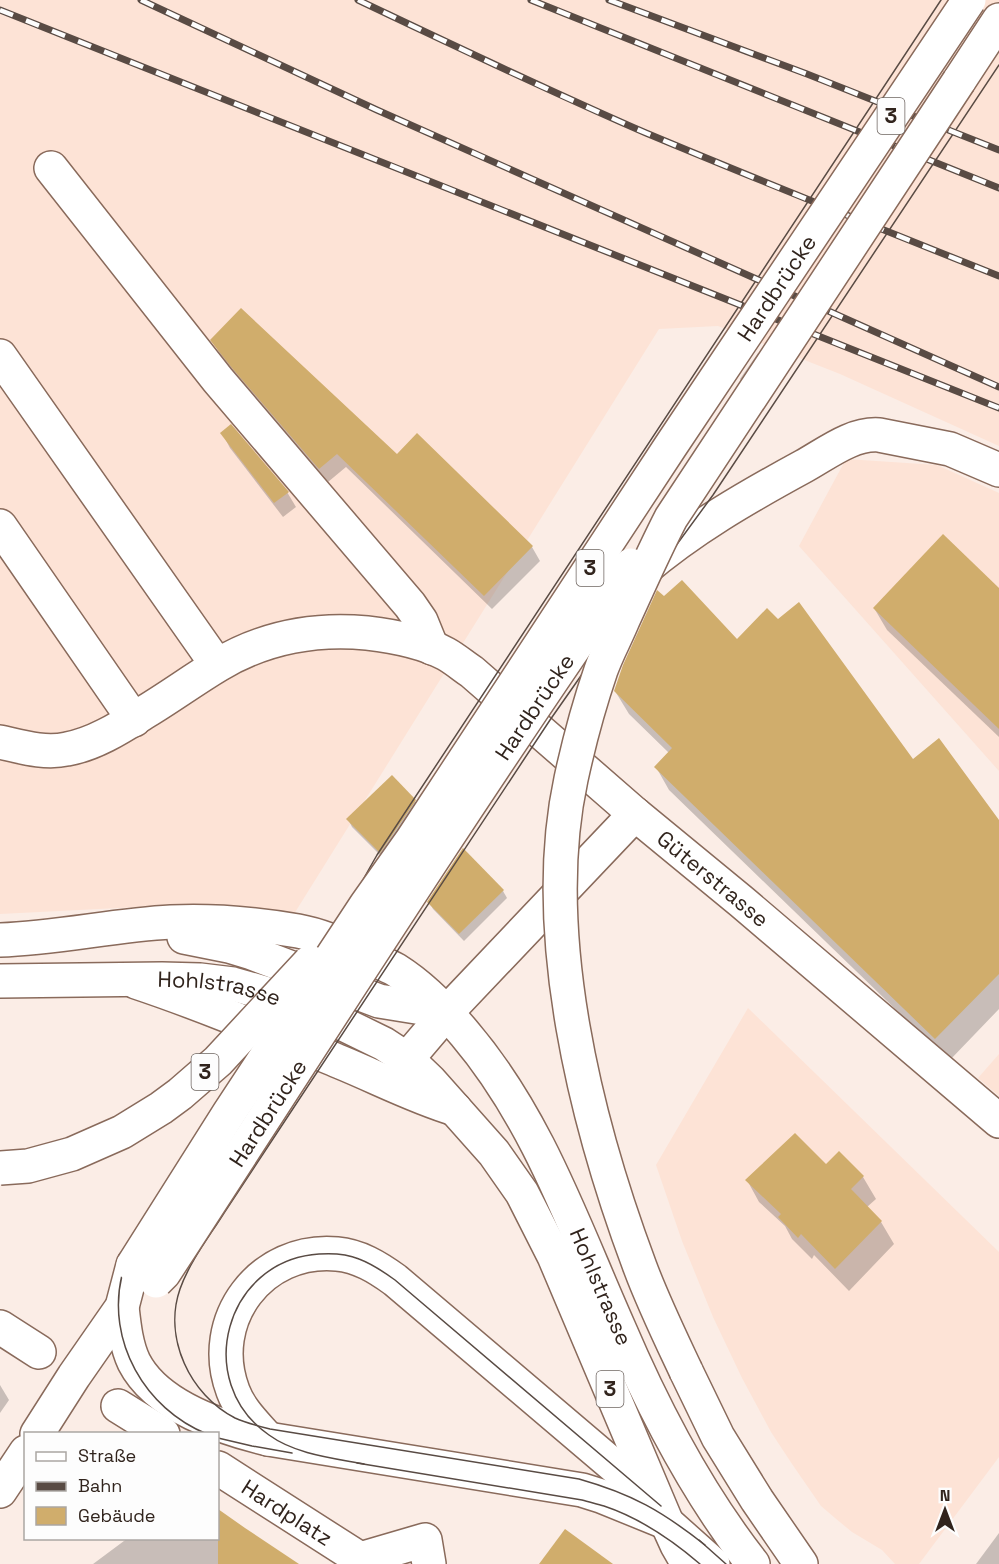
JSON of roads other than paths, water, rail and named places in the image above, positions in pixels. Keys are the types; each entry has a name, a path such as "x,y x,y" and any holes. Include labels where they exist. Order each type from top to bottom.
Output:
{"main road":[{"name":"Hardbrücke","path":"38,1432 145,1273 223,1123 969,0"},
{"name":"Hardbrücke","path":"145,1273 170,1263 568,656 633,563 671,518 999,20"},
{"path":"51,168 218,380 410,605 421,621 432,648"},
{"path":"0,356 217,665"},
{"path":"508,704 610,600 666,550 702,525 851,440 873,435 941,447 999,470"},
{"name":"Hardbrücke","path":"671,518 602,668 585,720 570,781 561,867 563,940 568,994 588,1097 618,1205 640,1269 718,1437 756,1500 801,1564"},
{"path":"0,526 134,720"},
{"path":"0,742 37,750 67,750 103,736 134,720 217,665 254,647 297,634 336,631 376,634 432,648 457,662 635,814"},
{"name":"Güterstrasse","path":"407,1059 447,1012 635,814 999,1121"},
{"name":"Hardbrücke","path":"0,1168 43,1163 88,1148 122,1132 180,1094 218,1061 366,905"},
{"name":"Hohlstrasse","path":"0,940 75,934 172,922 253,925 302,932 351,948 397,971 428,994 447,1012 485,1059 530,1130 551,1171 619,1330 658,1410 697,1482 753,1564"},
{"name":"Hohlstrasse","path":"0,981 128,979 200,980 233,984 268,994 339,1022 376,1040 407,1059 494,1153 522,1193 554,1256 677,1545 688,1564"},
{"name":"Hohlstrasse","path":"128,979 204,1006 427,1100 455,1109"},
{"path":"268,1439 238,1402 228,1376 226,1343 235,1311 258,1278 282,1264 306,1255 350,1256 371,1265 395,1280 647,1494 667,1522"},
{"path":"122,1307 124,1327 133,1360 142,1374 182,1408 218,1425 268,1439 582,1490 667,1522"},
{"path":"0,1327 39,1352"},
{"path":"118,1406 160,1432"},
{"path":"0,1491 24,1455"},
{"name":"Hardplatz","path":"219,1469 360,1558 427,1552"},
{"name":"Hohlstrasse","path":"667,1522 713,1564"}],"tram line":[{"path":"203,1432 185,1423 165,1408 135,1370 126,1348 120,1324 119,1300 122,1275 135,1242 300,992 377,855 941,0"},
{"path":"705,1545 675,1522 646,1505 615,1491 579,1479 270,1429 235,1418 219,1408 193,1380 178,1345 175,1327 176,1308 184,1279 200,1250 550,720 713,495 999,65"},
{"path":"364,1464 302,1451 279,1441 269,1435 245,1412 231,1385 226,1356 230,1327 242,1300 261,1277 287,1261 319,1254 340,1254 369,1263 382,1271 661,1506"},
{"path":"219,1438 292,1453"},
{"path":"357,1463 582,1500 604,1506 655,1530 700,1564"},
{"path":"699,1540 726,1564"}],"railway":[{"path":"141,0 377,110 999,387"},
{"path":"358,0 646,133 999,276"},
{"path":"531,0 999,188"},
{"path":"609,0 807,74 999,150"},
{"path":"0,10 999,408"}]}
